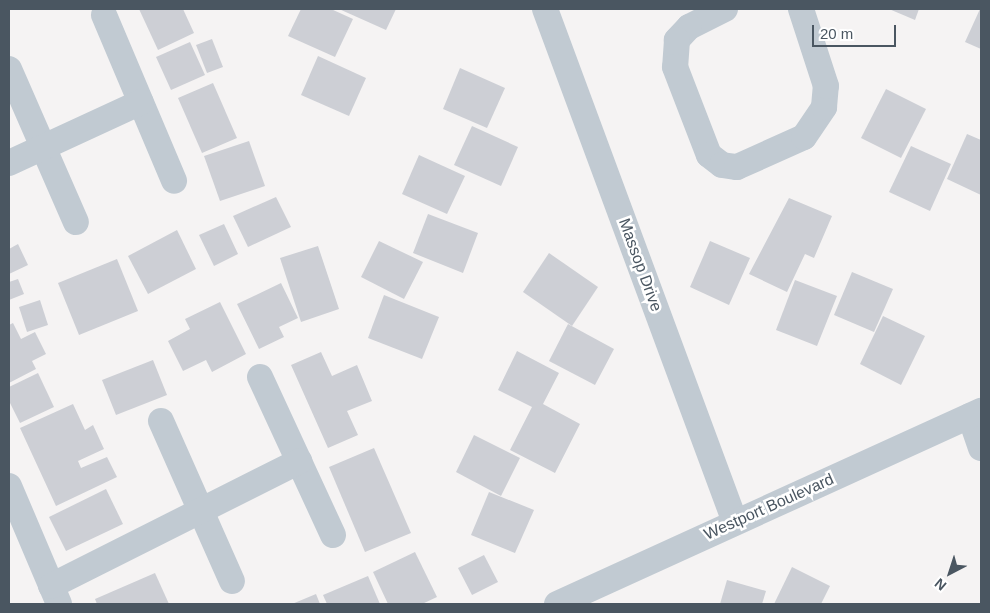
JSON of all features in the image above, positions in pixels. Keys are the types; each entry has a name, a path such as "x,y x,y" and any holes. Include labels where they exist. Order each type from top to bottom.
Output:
{"street":[{"name":"Massop Drive","path":"545,9 735,522"},
{"path":"725,9 689,27 677,40 675,67 709,155 722,165 737,167 804,137 824,107 826,86 801,9"},
{"path":"104,15 174,181"},
{"path":"9,69 76,222"},
{"path":"9,163 141,102"},
{"path":"260,377 333,535"},
{"name":"Westport Boulevard","path":"557,604 976,413"},
{"path":"976,413 981,448"},
{"path":"162,421 232,581"},
{"path":"9,486 55,595 200,509 299,461"}],"building":[{"path":"139,9 183,9 194,33 158,50"},
{"path":"301,9 331,9 353,19 335,57 288,36"},
{"path":"339,9 396,9 386,30"},
{"path":"889,9 919,9 915,20"},
{"path":"981,9 981,49 965,42"},
{"path":"212,39 223,67 207,73 196,45"},
{"path":"190,42 205,75 171,90 156,57"},
{"path":"318,56 366,78 349,116 301,95"},
{"path":"460,68 505,88 487,128 443,109"},
{"path":"213,83 237,138 202,153 178,98"},
{"path":"886,89 926,109 901,158 861,138"},
{"path":"472,126 518,147 501,186 454,165"},
{"path":"967,134 981,140 981,195 947,179"},
{"path":"249,141 265,186 220,201 204,156"},
{"path":"911,146 951,164 930,211 889,192"},
{"path":"419,155 465,176 447,214 402,194"},
{"path":"276,197 291,227 248,247 233,216"},
{"path":"789,198 832,216 814,258 805,254 787,292 749,274"},
{"path":"428,214 478,233 463,273 413,253"},
{"path":"224,224 238,254 214,266 199,235"},
{"path":"177,230 196,269 148,294 128,256"},
{"path":"379,241 423,262 404,299 361,277"},
{"path":"710,241 750,258 729,305 690,287"},
{"path":"18,244 28,265 9,274 9,249"},
{"path":"318,246 339,309 301,322 280,258"},
{"path":"549,253 598,287 572,326 523,292"},
{"path":"117,259 138,311 79,335 58,283"},
{"path":"852,272 893,289 874,332 834,315"},
{"path":"18,279 24,294 9,300 9,282"},
{"path":"795,280 837,296 817,346 776,330"},
{"path":"281,283 298,318 279,327 284,337 259,349 237,304"},
{"path":"384,295 439,317 422,359 368,338"},
{"path":"40,300 48,325 27,332 19,307"},
{"path":"220,302 246,354 212,372 206,360 183,371 168,341 190,329 185,319"},
{"path":"883,316 925,336 901,385 860,364"},
{"path":"13,323 21,339 35,332 46,354 32,361 36,369 9,383 9,325"},
{"path":"568,324 614,349 595,385 549,361"},
{"path":"517,351 559,373 543,404 580,424 555,473 510,450 532,407 498,390"},
{"path":"321,352 332,376 357,365 372,401 347,411 358,435 328,448 291,365"},
{"path":"153,360 167,395 116,415 102,380"},
{"path":"38,373 54,407 20,423 9,401 9,387"},
{"path":"73,404 85,430 93,425 104,449 78,461 81,468 107,457 117,477 56,506 20,428"},
{"path":"474,435 520,458 501,496 456,472"},
{"path":"374,448 411,533 365,552 329,467"},
{"path":"106,489 123,524 66,551 49,517"},
{"path":"489,492 534,510 515,553 471,535"},
{"path":"415,552 437,597 422,604 388,604 373,572"},
{"path":"484,555 498,582 472,595 458,568"},
{"path":"792,567 830,586 821,604 774,604"},
{"path":"155,573 169,604 97,604 95,599"},
{"path":"368,576 380,604 327,604 323,595"},
{"path":"727,580 766,591 762,604 720,604"},
{"path":"316,594 320,604 292,604"}]}
